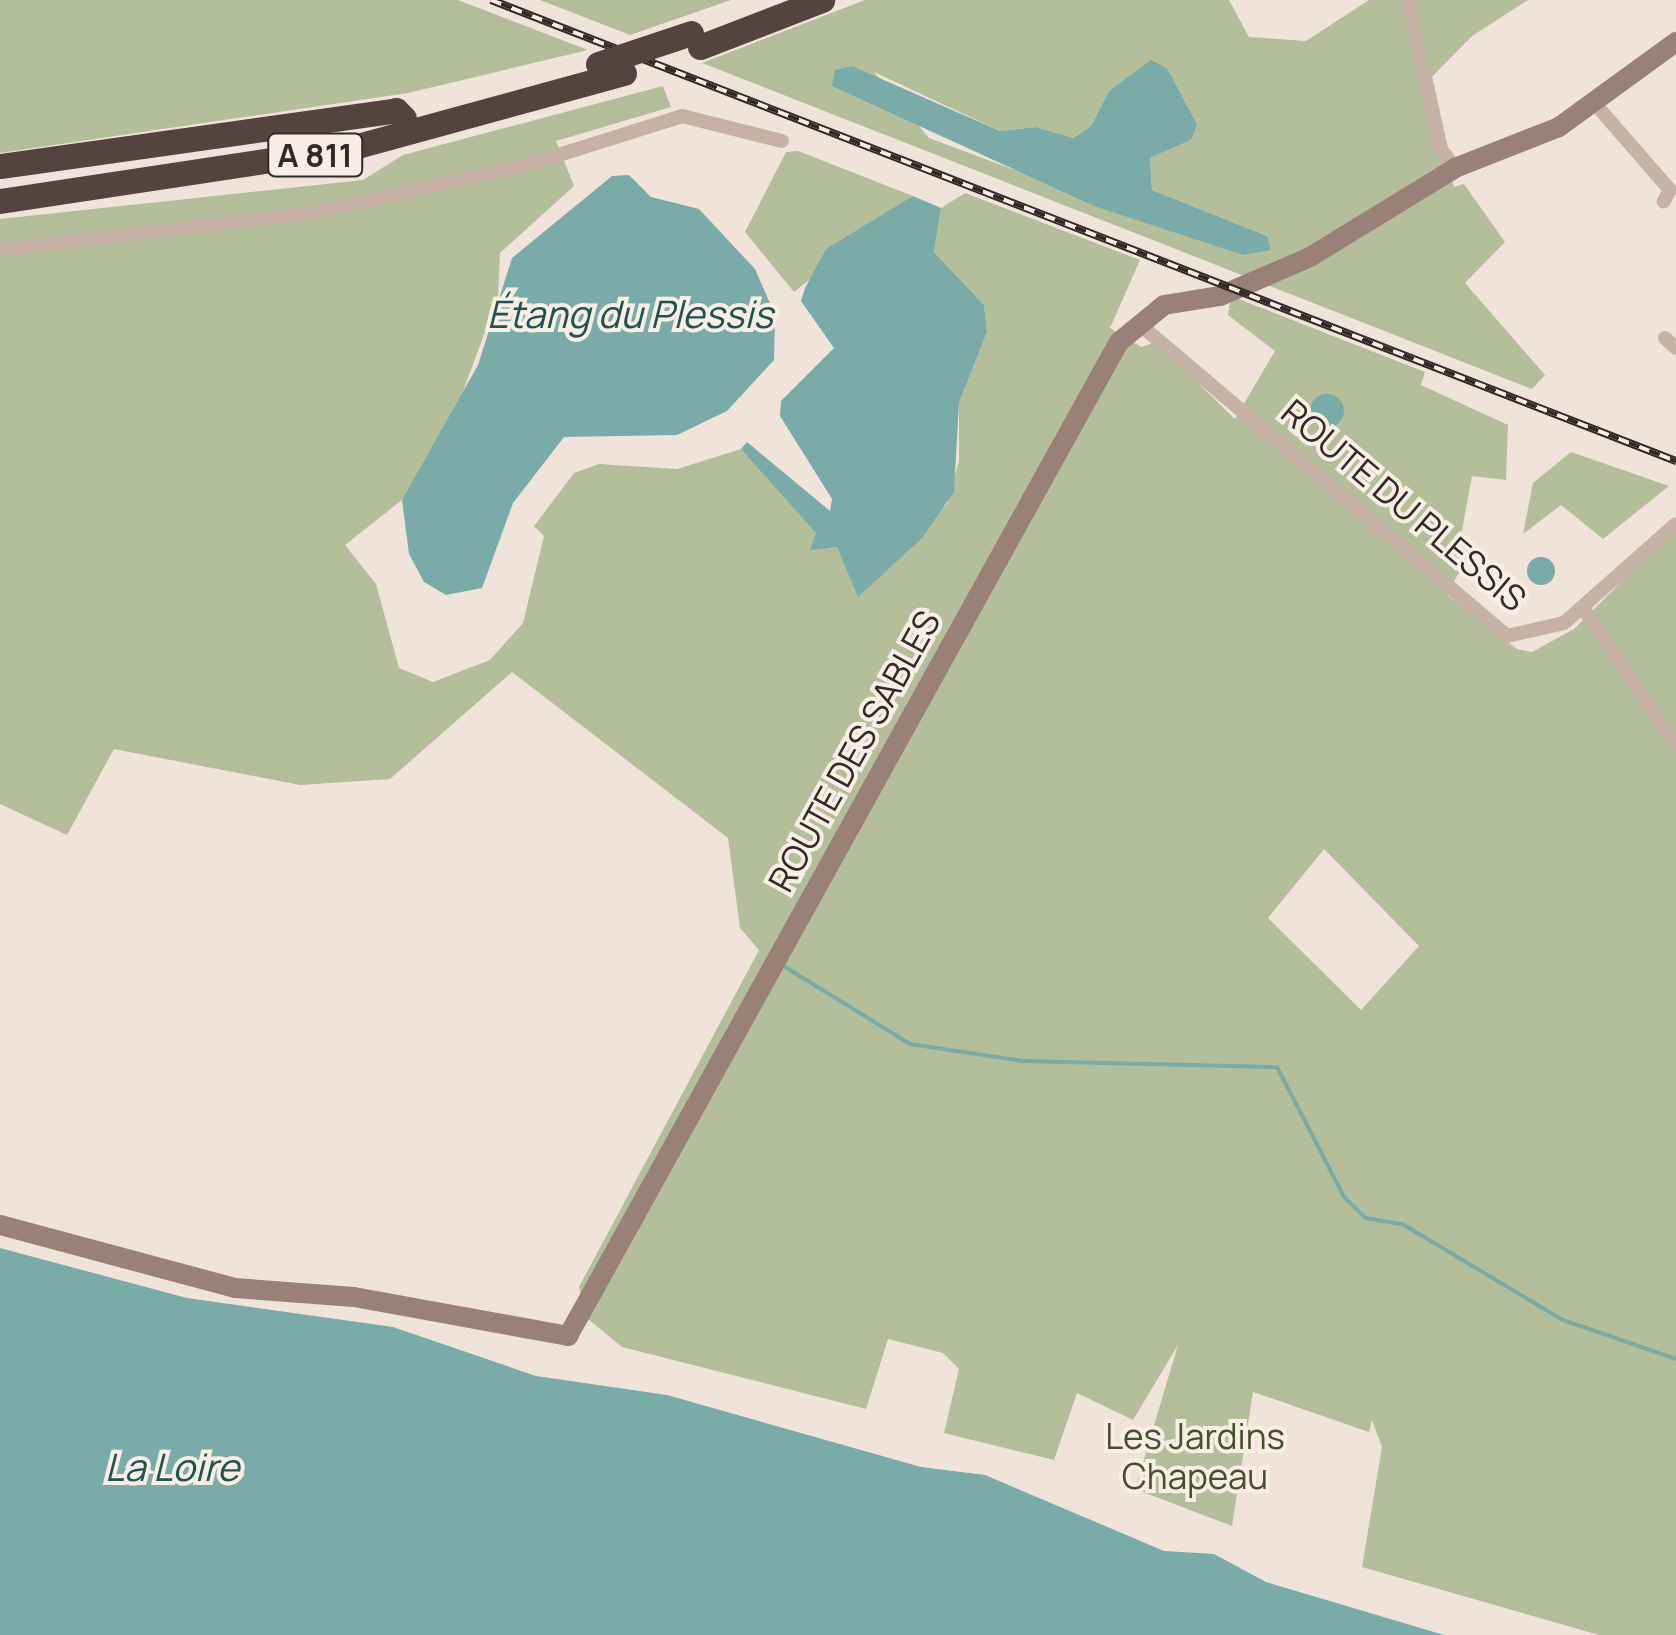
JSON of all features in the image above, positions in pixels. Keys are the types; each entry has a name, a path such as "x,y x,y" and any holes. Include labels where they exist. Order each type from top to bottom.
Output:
{"highway":[{"name":"A 811","path":"0,201 333,151 624,73 778,0"},
{"name":"A 811","path":"0,184 194,160 404,118 695,40 822,0"},
{"path":"0,166 396,110 404,118"}],"street":[{"path":"1408,0 1441,149 1455,168"},
{"name":"ROUTE DES SABLES","path":"0,1225 235,1288 530,1326 567,1322 585,1298 1119,342 1144,328 1164,305 1220,296 1310,258 1455,168 1598,106 1676,42"},
{"path":"1598,106 1670,190 1664,201"},
{"path":"0,250 157,237 376,200 682,116 782,140"},
{"name":"ROUTE DU PLESSIS","path":"1144,328 1495,628 1541,635 1582,607 1676,524"},
{"path":"1582,607 1676,745"}],"green space":[{"path":"0,0 458,0 588,50 408,93 0,153"},
{"path":"540,0 731,0 630,35"},
{"path":"865,0 1229,0 1249,37 1306,41 1369,0 1528,0 1472,36 1422,87 1454,187 1464,184 1505,242 1465,283 1545,375 1532,389 702,63","holes":["1167,68 1191,140 1150,158 1152,190 1267,236 1243,255 929,138 874,72 1000,131 1036,127 1073,138 1091,126 1109,91"]},
{"name":"Les Jardins Chapeau","path":"663,86 671,107 556,141 574,186 500,253 498,297 452,421 402,500 345,545 376,584 399,668 433,682 490,660 523,623 544,536 534,526 574,473 599,464 677,469 741,449 837,547 859,596 947,504 959,461 959,403 987,332 984,305 934,252 941,208 965,193 1140,260 1110,328 1141,347 1156,342 1235,419 1275,351 1228,315 1231,296 1425,372 1421,385 1508,425 1506,480 1472,476 1460,541 1473,546 1447,595 1517,649 1532,652 1574,629 1676,527 1676,1635 1599,1635 1362,1567 1382,1447 1372,1420 1369,1432 1253,1392 1232,1526 1135,1489 1178,1345 1133,1420 1077,1393 1054,1460 944,1433 959,1369 943,1353 888,1339 866,1409 622,1347 588,1319 579,1287 759,950 740,928 728,838 512,672 390,779 300,785 114,749 67,835 0,804 0,219 363,180 403,155","holes":["1324,849 1419,946 1361,1010 1268,918"]},
{"path":"798,151 913,196 794,292 745,232 786,152"},
{"path":"1571,452 1669,486 1603,539 1561,505 1523,534 1533,483"}],"water":[{"path":"1151,60 1167,68 1197,125 1191,140 1150,158 1152,190 1267,236 1271,250 1243,255 1094,206 832,86 835,70 852,66 1000,131 1036,127 1073,138 1091,126 1109,91"},
{"name":"Étang du Plessis","path":"629,175 651,197 699,209 755,269 775,315 774,360 727,411 677,435 564,437 513,503 482,588 446,595 424,582 409,554 402,500 478,365 512,258 612,176"},
{"path":"913,196 941,208 934,252 984,305 987,332 959,403 954,492 922,538 858,597 837,547 810,550 816,533 741,449 747,442 830,511 832,499 780,416 781,401 834,348 801,301 826,249"},
{"path":"1327,394 1339,399 1344,411 1339,423 1327,428 1315,423 1310,411 1315,399"},
{"path":"1541,557 1551,561 1555,571 1551,581 1541,585 1531,581 1527,571 1531,561"},
{"name":"La Loire","path":"0,1248 187,1298 393,1327 536,1376 667,1395 921,1467 985,1475 1164,1551 1214,1554 1266,1582 1444,1635 0,1635"}],"waterway":[{"path":"782,965 910,1044 1023,1061 1277,1067 1344,1197 1366,1218 1404,1225 1563,1320 1676,1359"}],"railway":[{"path":"491,0 1676,461"}]}
